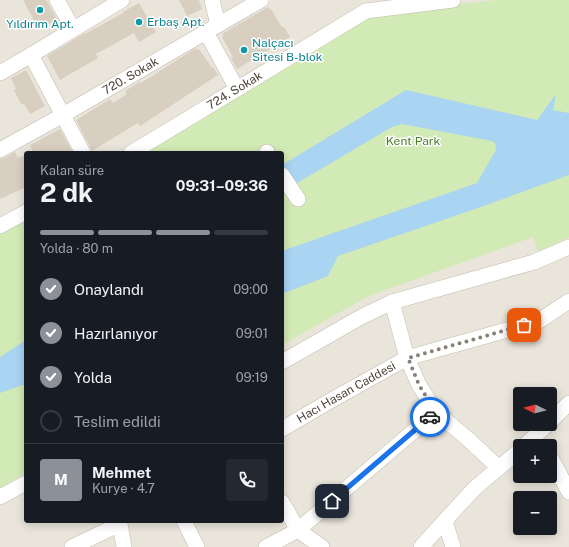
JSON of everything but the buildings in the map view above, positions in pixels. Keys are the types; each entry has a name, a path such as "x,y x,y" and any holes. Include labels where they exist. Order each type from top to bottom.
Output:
{"street":[{"path":"57,0 73,29"},
{"path":"0,72 122,0"},
{"path":"212,0 212,29 237,89"},
{"name":"720. Sokak","path":"0,150 261,0"},
{"name":"724. Sokak","path":"134,151 366,11 422,2 453,0"},
{"path":"31,55 82,151"},
{"path":"284,178 298,199"},
{"path":"0,226 24,213"},
{"path":"284,361 360,317 392,302 534,262 569,247"},
{"name":"Hacı Hasan Caddesi","path":"284,428 408,358 539,320 569,301"},
{"path":"392,302 408,358 419,385 436,412 499,468"},
{"path":"539,320 549,316 569,313"},
{"path":"534,439 545,432 569,403"},
{"path":"266,547 298,530 436,412"},
{"path":"421,547 475,488 513,456"},
{"path":"557,469 569,492"},
{"path":"0,497 24,484"},
{"path":"284,506 298,530 322,547"},
{"path":"444,521 453,547"},
{"path":"72,547 123,523"},
{"path":"90,547 123,523"},
{"path":"123,523 124,547"},
{"path":"185,523 196,547"}],"shaded area":[{"path":"0,0 569,0 569,547 0,547"}],"green space":[{"name":"Kent Park","path":"497,0 569,0 569,237 539,252 533,237 369,296 284,344 284,151 145,151 367,14"},
{"path":"24,220 24,473 0,488 0,233"}],"water":[{"path":"406,90 537,120 556,94 553,110 569,113 569,175 338,256 328,276 284,293 284,250 477,183 496,150 495,143 492,141 402,124 392,127 284,191 284,164"},
{"path":"24,341 24,385 0,393 0,357"}],"way so far":[{"path":"430,417 436,412 419,385 408,358 524,325"}],"place":[{"name":"Yıldırım Apt.","path":"40,10"},
{"name":"Erbaş Apt.","path":"139,22"},
{"name":"Nalçacı Sitesi B-blok","path":"244,50"}],"route":[{"path":"332,501 430,417"}]}
